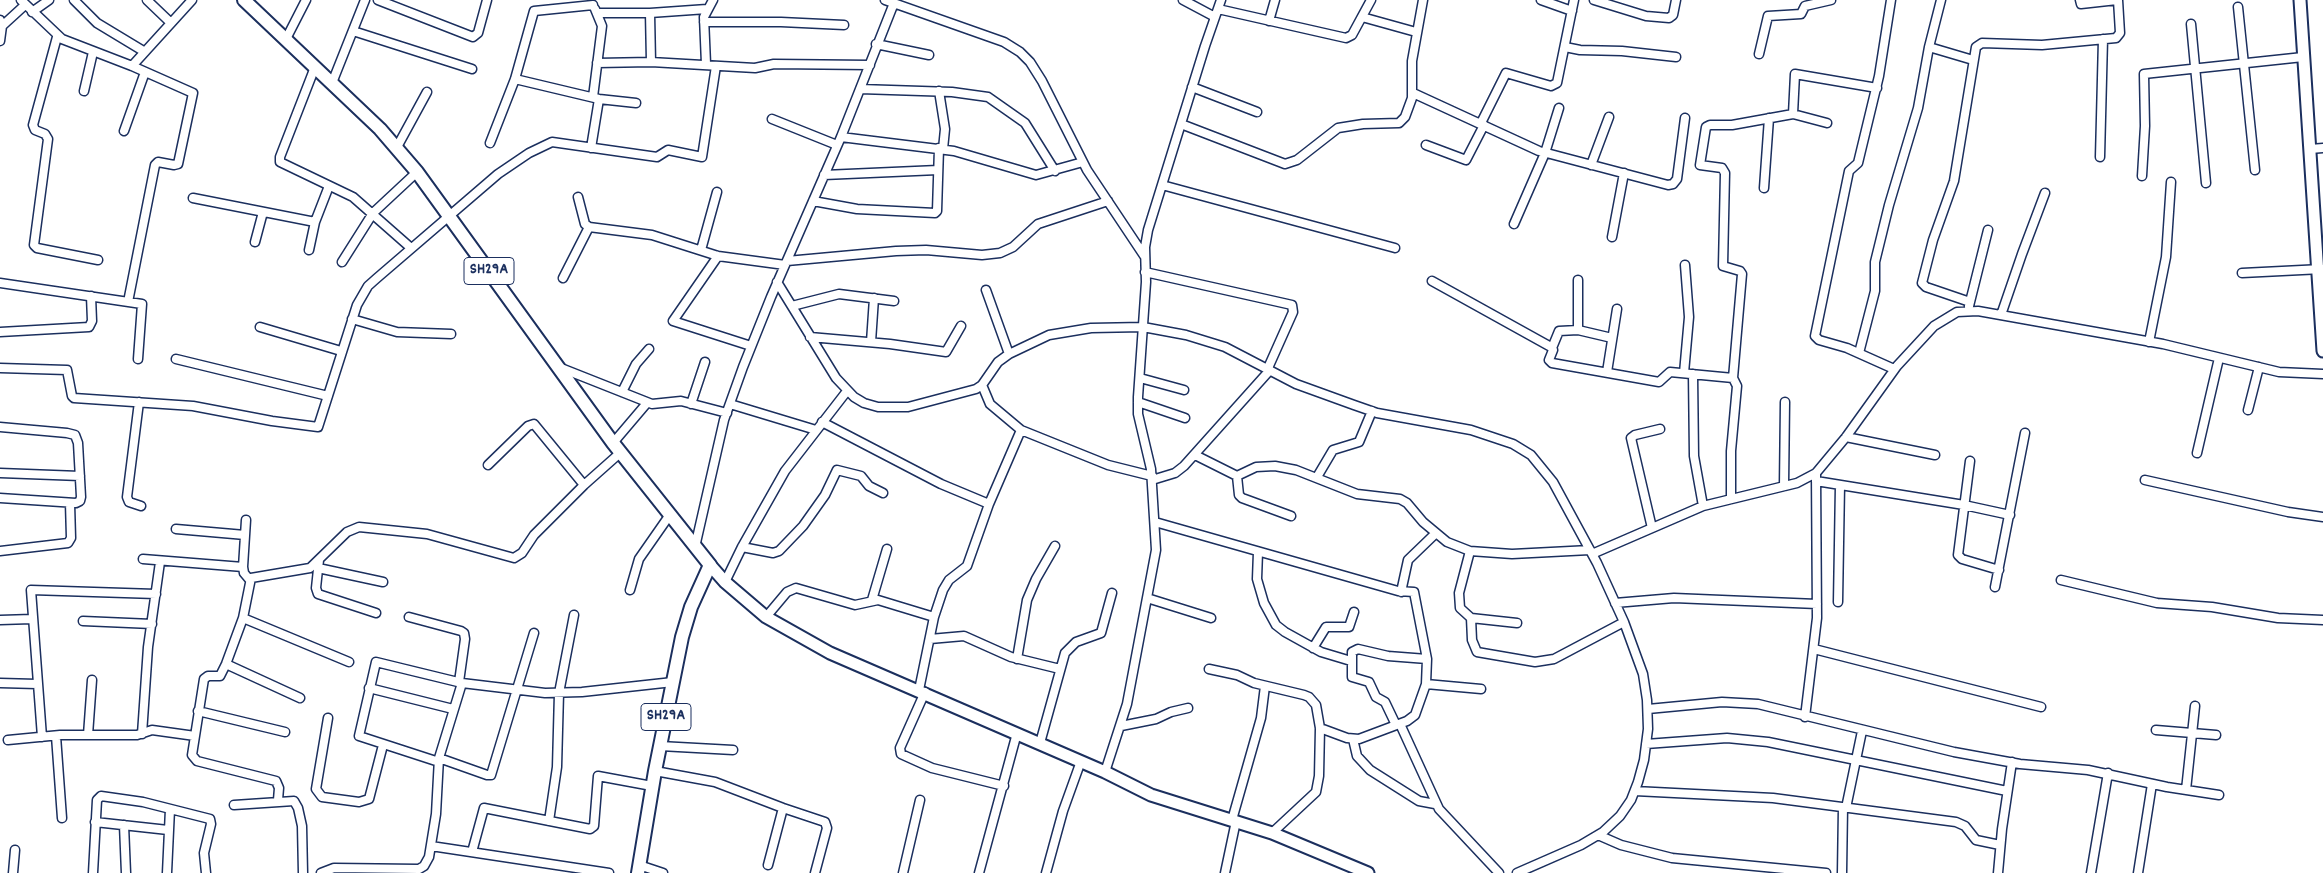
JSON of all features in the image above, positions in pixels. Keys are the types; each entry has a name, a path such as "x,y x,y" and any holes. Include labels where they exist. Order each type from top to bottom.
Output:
{"main road":[{"name":"SH29A","path":"244,0 332,82 396,147 417,172 616,448 710,565 691,607 672,682 638,869"}],"street":[{"path":"32,12 49,0"},
{"path":"74,0 90,18 145,52"},
{"path":"147,0 171,22"},
{"path":"132,66 192,0"},
{"path":"286,39 306,0"},
{"path":"332,82 365,0"},
{"path":"378,0 473,37 478,33 488,0"},
{"path":"706,64 704,22 707,9 712,0"},
{"path":"885,0 897,2 1004,42 1020,52 1030,62 1042,81 1083,162 1145,257"},
{"path":"1184,0 1216,13 1269,21 1346,38 1352,35 1371,0"},
{"path":"1105,772 1121,726 1155,557 1152,478 1149,455 1138,414 1145,257 1148,230 1221,0"},
{"path":"1269,21 1275,0"},
{"path":"1181,124 1284,164 1297,160 1338,128 1363,124 1399,123 1405,117 1413,93 1412,61 1422,0"},
{"path":"1541,0 1572,11"},
{"path":"1426,145 1466,160 1506,73 1548,85 1555,84 1565,47 1574,0"},
{"path":"1594,0 1646,16 1668,18 1673,15 1676,0"},
{"path":"1759,54 1768,16 1801,14 1806,5 1831,0"},
{"path":"1892,0 1877,88 1858,163 1849,171 1816,334 1819,340 1859,353 1894,370"},
{"path":"1859,353 1874,291 1875,262 1889,205 1920,100 1929,47 1941,0"},
{"path":"2080,0 2081,4 2118,0 2120,35 2116,38 2042,45 1982,43 1976,47 1954,181 1932,240 1922,283 1926,287 1969,306 2001,316 2149,342 2258,367 2298,374 2323,374"},
{"path":"2300,0 2310,149 2321,269 2323,351"},
{"path":"0,41 1,23 23,2 57,36 190,91 193,96 178,164 158,162 154,165 128,302"},
{"path":"490,143 515,79 534,11 537,8 592,2 602,26 597,63 591,148"},
{"path":"695,547 730,404 777,282 841,137 870,65 876,44 897,2"},
{"path":"2238,7 2255,170"},
{"path":"597,13 650,13 707,9"},
{"path":"650,13 651,62"},
{"path":"1362,17 1416,32"},
{"path":"704,22 781,22 844,25"},
{"path":"2191,24 2206,183"},
{"path":"353,31 472,69"},
{"path":"57,36 34,125 35,130 45,134 48,139 34,245 37,248 98,260"},
{"path":"2100,157 2103,39"},
{"path":"876,44 929,55"},
{"path":"1565,47 1580,50 1622,51 1676,56"},
{"path":"1929,47 1974,60"},
{"path":"84,91 93,52"},
{"path":"2142,176 2145,126 2144,74 2303,57"},
{"path":"597,63 651,62 755,68 774,64 870,65"},
{"path":"0,368 67,370 74,398 203,408 314,428 320,425 352,319 361,296 368,286 498,174 534,150 558,141 591,148 657,157 668,150 702,157 716,66"},
{"path":"315,67 280,160 284,166 353,197 411,248"},
{"path":"124,131 145,72"},
{"path":"1793,114 1795,74 1877,88"},
{"path":"515,79 596,98 636,103"},
{"path":"1192,87 1258,112"},
{"path":"860,89 939,91 980,95 994,100 1026,123 1055,171"},
{"path":"813,201 857,209 935,213 937,211 938,170 944,129 939,91"},
{"path":"396,147 427,92"},
{"path":"1413,93 1545,153 1668,185 1675,182 1684,118"},
{"path":"1514,224 1545,153 1559,108"},
{"path":"1732,499 1731,451 1737,386 1733,378 1742,274 1740,271 1723,266 1725,171 1722,168 1703,167 1700,163 1707,126 1732,125 1793,114 1827,123"},
{"path":"1591,165 1609,117"},
{"path":"1764,188 1769,118"},
{"path":"772,119 837,146"},
{"path":"841,137 941,149 1040,176 1083,162"},
{"path":"2310,149 2323,148"},
{"path":"824,175 938,170"},
{"path":"342,262 373,213 417,172"},
{"path":"1612,237 1624,173"},
{"path":"2149,342 2166,257 2170,182"},
{"path":"1162,185 1395,248"},
{"path":"309,250 315,222 329,186"},
{"path":"701,250 717,192"},
{"path":"2001,316 2045,193"},
{"path":"578,197 585,224 588,227 652,235 718,256 786,263 896,250 995,254 1012,247 1038,224 1108,201"},
{"path":"193,198 315,222"},
{"path":"255,242 262,212"},
{"path":"563,278 588,227"},
{"path":"1805,717 1814,649 1817,604 1818,503 1816,477 1894,370 1934,326 1969,306 1988,230"},
{"path":"718,256 673,321 752,346"},
{"path":"1684,373 1689,317 1685,265"},
{"path":"2242,274 2321,269"},
{"path":"982,385 990,404 1021,430 1108,465 1152,478 1175,473 1195,455 1269,369 1294,312 1292,305 1145,272"},
{"path":"1578,280 1578,330"},
{"path":"1432,281 1552,348"},
{"path":"0,282 143,306 138,359"},
{"path":"777,282 836,378 847,391 864,403 891,408 928,403 972,391 982,385 995,365 1010,354 1032,341 1070,330 1143,328 1211,342 1236,351 1296,384 1372,411 1471,430 1523,449 1538,462 1553,482 1616,603 1643,674 1648,709 1644,760 1634,791 1620,816 1598,834 1564,854 1517,873"},
{"path":"986,290 1010,354"},
{"path":"792,306 839,294 894,302"},
{"path":"0,332 89,327 92,321 91,296"},
{"path":"871,342 874,298"},
{"path":"1607,372 1617,308"},
{"path":"352,319 397,332 450,334"},
{"path":"810,337 871,342 946,352 961,326"},
{"path":"260,327 341,351"},
{"path":"1612,338 1578,330 1559,331 1552,348 1550,362 1659,382 1662,381 1668,372 1733,378"},
{"path":"622,392 636,364 649,349"},
{"path":"2197,453 2219,358"},
{"path":"176,359 328,396"},
{"path":"691,404 705,362"},
{"path":"559,367 648,403 656,404 676,400 727,413"},
{"path":"2248,410 2258,367"},
{"path":"1693,374 1694,456 1703,506"},
{"path":"1140,378 1184,390"},
{"path":"725,582 742,547 785,471 847,391"},
{"path":"139,402 127,497 129,502 141,506"},
{"path":"1138,402 1185,418"},
{"path":"1784,486 1785,402"},
{"path":"249,579 254,576 306,570 318,564 347,532 355,527 402,530 436,536 514,558 522,553 534,535 584,485 616,448 648,403"},
{"path":"730,404 816,430"},
{"path":"1317,477 1333,450 1359,442 1372,411"},
{"path":"822,422 935,482 988,504"},
{"path":"488,465 528,426 534,424 584,485"},
{"path":"0,427 75,435 78,443 80,500 77,503 70,503 0,498"},
{"path":"1652,528 1631,438 1635,435 1660,429"},
{"path":"1004,786 925,765 901,754 900,748 922,691 934,617 948,580 966,566 988,504 1021,430"},
{"path":"1995,587 2025,434"},
{"path":"1846,437 1935,455"},
{"path":"1195,455 1237,476"},
{"path":"1970,461 1958,557 1999,570"},
{"path":"1237,476 1256,467 1275,466 1317,477 1350,492 1404,501 1436,533 1448,542 1470,551 1512,554 1591,552 1703,506 1816,477 1840,485 1964,505 2010,515"},
{"path":"742,547 773,553 779,551 803,526 825,495 837,470 861,476 869,486 883,493"},
{"path":"0,473 80,476"},
{"path":"1237,476 1240,497 1291,516"},
{"path":"2145,480 2288,512 2323,517"},
{"path":"1838,602 1840,485"},
{"path":"0,551 68,542 71,534 70,503"},
{"path":"630,590 639,558 669,516"},
{"path":"246,520 243,567 249,579 243,618 220,676 206,676 204,679 192,753 195,760 276,782 279,788 278,800"},
{"path":"1155,522 1401,592 1414,592 1427,659 1426,684 1414,715 1371,735 1353,739 1320,728"},
{"path":"176,529 245,535"},
{"path":"1401,592 1408,560 1436,533"},
{"path":"1017,659 1027,600 1036,579 1055,546"},
{"path":"872,600 887,549"},
{"path":"1470,551 1458,599 1463,612 1471,618 1517,623"},
{"path":"1258,552 1257,578 1264,603 1272,619 1285,632 1313,648 1325,654 1352,661"},
{"path":"142,559 160,562 243,567"},
{"path":"142,734 152,624 160,562"},
{"path":"318,564 383,582"},
{"path":"318,564 316,588 318,594 376,613"},
{"path":"710,565 725,582 766,617 830,652 1081,761 1151,795 1272,834 1368,873"},
{"path":"2061,580 2162,604 2212,607 2278,618 2323,620"},
{"path":"42,737 30,594 34,588 156,594"},
{"path":"766,617 793,588 801,588 855,605 872,600 934,617"},
{"path":"1040,743 1065,654 1071,645 1101,633 1112,593"},
{"path":"1147,598 1212,618"},
{"path":"1616,603 1683,598 1817,604"},
{"path":"1313,648 1326,627 1349,627 1354,612"},
{"path":"549,821 556,773 559,693 574,615"},
{"path":"321,873 334,868 421,869 429,857 438,797 439,760 460,683 465,638 464,633 409,617"},
{"path":"243,618 349,662"},
{"path":"1471,618 1472,640 1477,652 1534,662 1554,659 1624,622"},
{"path":"0,620 32,619"},
{"path":"83,621 152,624"},
{"path":"534,633 517,689 491,775 383,745 359,736 375,663 378,662 460,683 517,689 559,693 672,682"},
{"path":"930,638 964,636 1017,659 1060,668"},
{"path":"1427,659 1388,656 1356,649 1352,652 1352,677 1370,683 1376,697 1385,702 1398,724 1435,804 1443,815 1499,873"},
{"path":"1814,649 1854,657 2041,706"},
{"path":"226,664 300,698"},
{"path":"1209,669 1237,674 1265,686 1310,697 1316,705 1320,728 1319,776 1316,792 1272,834"},
{"path":"88,735 92,680"},
{"path":"0,683 37,684"},
{"path":"1426,684 1481,689"},
{"path":"1225,873 1234,821 1261,718 1265,686"},
{"path":"369,688 453,708"},
{"path":"1648,709 1739,702 1758,704 1954,752 2012,762 2108,773 2152,784 2219,795"},
{"path":"2186,790 2195,706"},
{"path":"1121,726 1156,719 1171,712 1188,708"},
{"path":"198,711 285,732"},
{"path":"328,718 317,792 327,799 362,801 371,796 383,745"},
{"path":"8,740 56,736 142,734 155,730 195,736"},
{"path":"2156,730 2216,736"},
{"path":"1842,873 1844,808 1862,731"},
{"path":"979,873 1017,733"},
{"path":"56,736 62,818"},
{"path":"1646,744 1727,738 1745,739 1855,759 2008,791"},
{"path":"1353,739 1357,756 1370,770 1419,801 1435,804"},
{"path":"660,746 733,750"},
{"path":"1046,873 1063,811 1081,761"},
{"path":"1998,873 2000,845 2012,762"},
{"path":"655,771 715,782 827,824 815,873"},
{"path":"2091,873 2108,773"},
{"path":"472,852 484,808 498,809 526,815 534,819 588,829 593,828 598,776 652,786"},
{"path":"2138,873 2152,784"},
{"path":"1634,791 1747,795 1956,822 1965,826 1976,840 2000,845"},
{"path":"93,873 97,800 101,796 170,809 211,820 204,854 206,873"},
{"path":"234,805 292,800 298,808 303,838 303,873"},
{"path":"903,873 920,800"},
{"path":"768,865 783,808"},
{"path":"167,873 170,809"},
{"path":"95,822 168,830"},
{"path":"124,825 126,873"},
{"path":"1598,834 1621,845 1672,858 1826,873"},
{"path":"431,846 608,873"},
{"path":"6,873 13,873 15,850"},
{"path":"638,869 663,873"}]}
